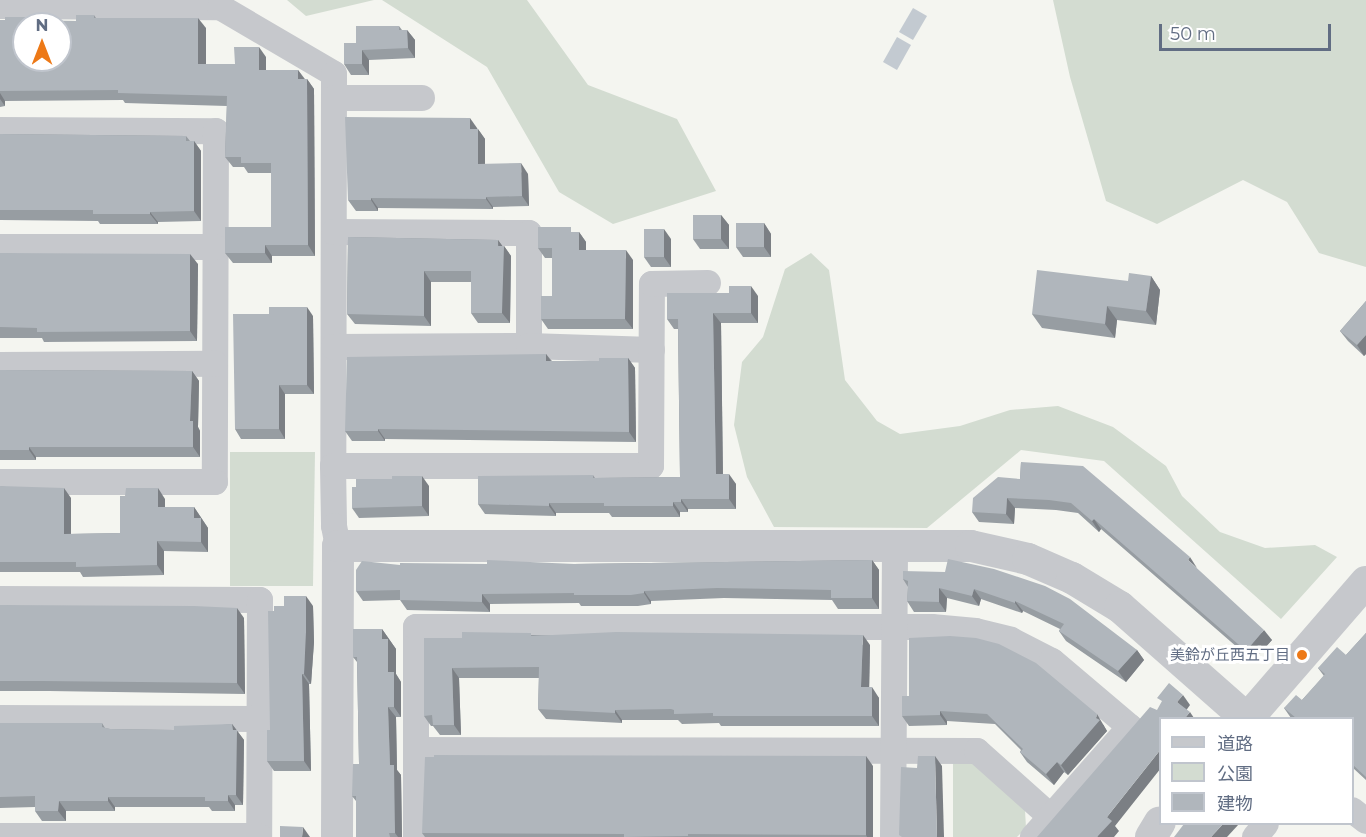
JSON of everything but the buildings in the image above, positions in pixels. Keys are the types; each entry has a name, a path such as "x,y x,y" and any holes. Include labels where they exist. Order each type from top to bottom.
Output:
{"street":[{"path":"0,6 39,3 133,3 220,7 334,74 333,466 334,526 338,546 337,837"},
{"path":"334,98 422,98"},
{"path":"0,130 216,131 215,482 0,482"},
{"path":"334,232 529,233 529,346"},
{"path":"0,247 215,248"},
{"path":"333,466 651,466 652,284 708,283"},
{"path":"334,347 529,346 652,350"},
{"path":"0,365 215,364"},
{"path":"338,546 971,546 1028,559 1072,578 1120,608 1246,717"},
{"path":"893,837 895,547"},
{"path":"1248,717 1366,582"},
{"path":"0,599 260,600 259,836 0,836"},
{"path":"416,837 416,627 932,627 976,631 1011,640 1052,662 1130,727 1033,837"},
{"path":"0,718 259,719"},
{"path":"416,750 977,751 1050,816"},
{"path":"1354,811 1366,821"},
{"path":"1255,837 1265,825"}],"green space":[{"path":"287,0 374,0 306,16"},
{"path":"382,0 527,0 588,85 677,119 716,191 613,224 559,192 487,67"},
{"path":"1053,0 1366,0 1366,267 1319,253 1287,202 1243,180 1157,224 1106,201 1070,77"},
{"path":"811,253 829,270 845,380 877,421 900,434 960,426 1010,410 1058,406 1113,427 1166,466 1182,496 1220,532 1265,548 1315,545 1337,557 1281,619 1104,461 1021,450 927,528 774,527 747,477 734,425 742,362 763,337 785,269"},
{"path":"230,452 315,452 313,586 230,586"},
{"path":"953,762 973,762 1025,810 1026,828 1017,837 953,837"}],"shaded area":[{"path":"913,8 927,16 913,40 899,32"},
{"path":"897,37 911,45 897,70 883,62"}],"place":[{"name":"美鈴が丘西五丁目","path":"1302,655"}]}
